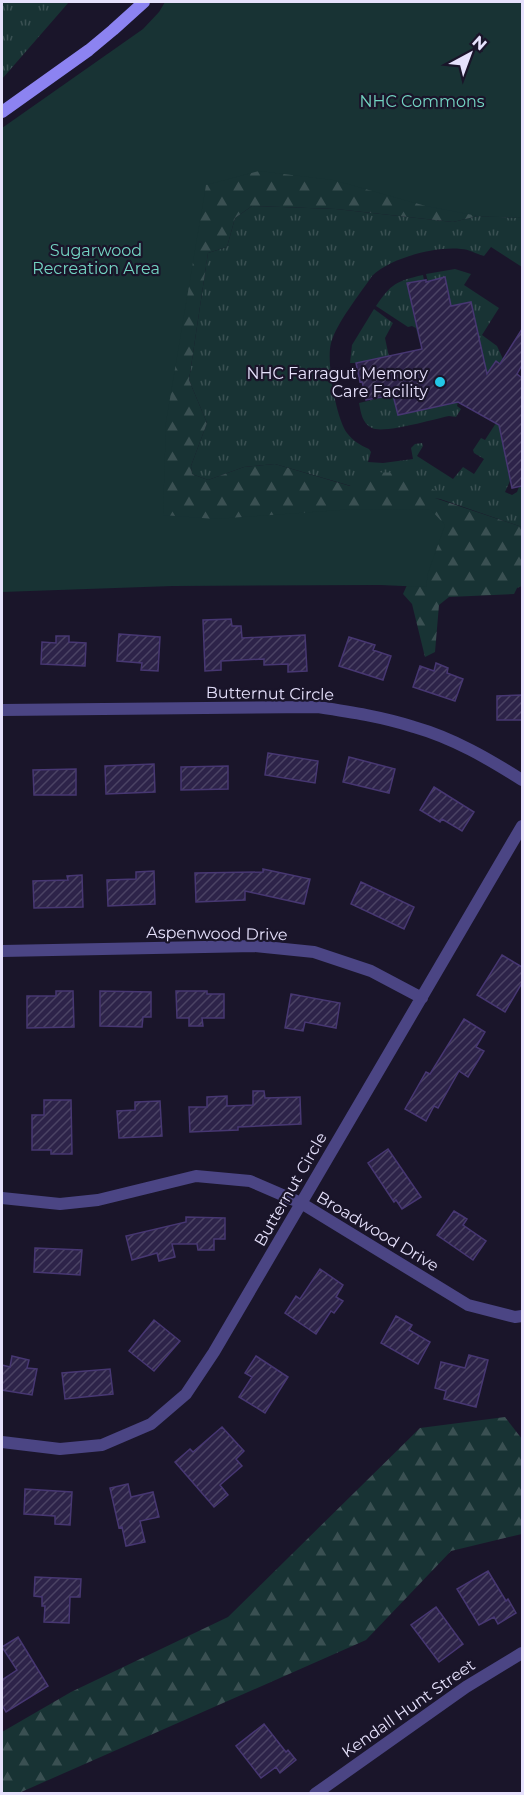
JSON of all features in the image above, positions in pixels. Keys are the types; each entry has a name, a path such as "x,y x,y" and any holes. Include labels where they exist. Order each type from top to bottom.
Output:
{"street":[{"path":"2,112 89,50 144,2"},
{"name":"Butternut Circle","path":"2,710 318,707 369,715 416,727 459,744 522,780"},
{"name":"Butternut Circle","path":"2,1442 60,1449 102,1445 151,1424 186,1394 209,1360 522,826"},
{"name":"Aspenwood Drive","path":"2,951 255,946 314,952 371,970 422,998"},
{"name":"Broadwood Drive","path":"2,1198 60,1204 98,1200 196,1176 250,1181 301,1203 468,1305 515,1317 522,1316"},
{"name":"Kendall Hunt Street","path":"315,1794 466,1687 522,1653"}],"green space":[{"path":"2,2 69,2 2,79"},
{"path":"165,2 522,2 522,218 478,216 426,206 333,180 259,171 206,185 166,422 163,515 215,519 354,509 431,510 445,525 428,573 426,587 380,585 173,586 2,592 2,128 143,29"},
{"name":"Sugarwood Recreation Area","path":"45,120 522,218 478,216 453,222 336,209 252,206 235,218 227,247 208,253 189,380 207,423 191,466 192,474 208,480 244,467 275,464 350,486 364,472 409,473 437,492 435,498 522,527 522,586 517,588 514,594 449,597 439,605 435,652 425,657 412,604 403,594 429,536 163,529"},
{"path":"252,206 336,209 453,222 478,216 522,218 522,267 491,247 484,256 464,249 439,249 401,259 372,276 338,326 331,343 330,363 336,403 343,426 349,436 369,449 371,452 368,462 383,463 413,459 411,448 415,444 422,443 423,446 417,456 453,479 463,467 474,474 484,459 473,450 481,438 485,440 496,423 499,425 510,481 505,492 512,495 522,486 522,527 440,499 351,486 275,464 244,467 208,480 192,474 191,466 207,423 189,380 208,253 227,247 235,218"},
{"path":"455,269 471,274 464,285 499,308 482,335 497,346 503,359 500,363 496,361 487,374 471,302 451,306 445,278 428,282 426,274"},
{"path":"423,275 424,280 407,284 420,344 416,328 408,327 376,306 395,284"},
{"path":"374,309 393,323 385,338 389,357 350,363 352,345"},
{"path":"393,395 398,414 458,402 457,406 461,409 456,417 449,416 387,429 369,426 362,417 359,403"},
{"path":"505,1417 522,1439 522,1534 451,1551 366,1640 19,1793 2,1793 2,1732 71,1692 228,1617 420,1428"}],"building":[{"name":"NHC Farragut Memory Care Facility","path":"445,277 451,306 471,302 487,374 496,361 500,364 522,329 522,365 517,374 522,378 522,486 512,488 499,425 458,402 398,415 393,395 366,400 356,363 422,349 407,283 426,280 426,282"},
{"path":"231,619 232,626 241,626 242,638 305,635 307,671 288,672 288,664 264,665 264,659 221,661 221,670 205,671 203,620"},
{"path":"119,634 160,637 158,671 141,670 142,663 117,661"},
{"path":"56,636 69,636 69,642 86,643 85,666 41,664 42,642 56,643"},
{"path":"349,637 375,645 373,650 391,656 383,680 339,666"},
{"path":"436,663 448,668 447,673 463,679 455,701 413,687 420,666 434,671"},
{"path":"522,695 522,720 497,720 497,696"},
{"path":"268,753 318,761 315,783 265,775"},
{"path":"349,757 395,769 389,793 343,782"},
{"path":"154,764 155,792 106,794 105,766"},
{"path":"228,766 228,789 181,790 181,767"},
{"path":"76,769 76,795 34,795 33,770"},
{"path":"434,787 474,812 462,831 420,810"},
{"path":"263,869 310,879 304,904 245,891 245,900 196,902 195,873 263,872"},
{"path":"154,871 155,904 108,906 107,880 136,879 136,872"},
{"path":"82,875 83,907 34,908 33,881 68,880 67,876"},
{"path":"361,882 414,907 404,929 351,904"},
{"path":"502,955 522,967 522,983 505,1012 477,995"},
{"path":"56,991 73,991 74,1027 27,1028 27,996 56,996"},
{"path":"100,991 151,992 151,1017 143,1017 142,1027 100,1026"},
{"path":"176,991 207,991 207,994 224,994 224,1018 202,1018 203,1026 189,1026 189,1018 177,1018"},
{"path":"291,994 340,1003 336,1028 305,1022 303,1031 285,1028"},
{"path":"464,1019 485,1032 476,1047 484,1051 468,1077 459,1071 438,1108 434,1106 426,1121 405,1109 426,1072 430,1074"},
{"path":"253,1091 264,1091 265,1098 300,1097 301,1124 190,1132 189,1107 207,1107 207,1097 227,1096 227,1106 253,1105"},
{"path":"44,1100 71,1100 72,1154 51,1154 51,1150 32,1150 32,1115 44,1115"},
{"path":"160,1101 162,1136 119,1138 117,1111 135,1110 135,1102"},
{"path":"388,1149 421,1197 402,1209 396,1200 394,1202 368,1163"},
{"path":"454,1211 467,1219 463,1225 486,1241 473,1260 437,1235"},
{"path":"186,1217 225,1218 225,1239 214,1239 214,1250 198,1250 197,1244 172,1244 175,1257 159,1261 157,1253 132,1260 126,1236 186,1222"},
{"path":"35,1248 82,1250 80,1275 34,1272"},
{"path":"320,1269 343,1285 336,1297 343,1301 334,1313 331,1311 316,1334 285,1313 296,1296 300,1299"},
{"path":"396,1316 412,1325 409,1330 430,1342 418,1364 381,1343"},
{"path":"154,1320 180,1341 154,1371 129,1351"},
{"path":"469,1355 488,1360 476,1407 444,1399 446,1391 435,1388 441,1362 465,1368"},
{"path":"12,1356 29,1360 27,1368 37,1369 32,1395 2,1390 2,1365 10,1367"},
{"path":"256,1356 288,1377 265,1413 239,1397 252,1377 245,1373"},
{"path":"110,1369 113,1394 65,1399 62,1373"},
{"path":"222,1427 244,1451 236,1459 242,1466 220,1485 228,1495 214,1507 175,1462 190,1449 193,1452"},
{"path":"128,1484 131,1497 153,1492 159,1517 140,1521 145,1542 126,1546 122,1527 119,1528 110,1488"},
{"path":"25,1489 72,1492 70,1525 55,1524 55,1516 24,1514"},
{"path":"488,1571 516,1613 498,1624 494,1617 479,1625 457,1589"},
{"path":"35,1577 81,1579 80,1597 70,1597 69,1623 44,1622 45,1606 42,1606 42,1597 34,1596"},
{"path":"436,1607 463,1644 439,1662 411,1625"},
{"path":"18,1637 48,1686 6,1712 2,1705 2,1680 17,1670 2,1647"},
{"path":"264,1724 286,1752 288,1750 296,1760 280,1773 276,1767 261,1778 236,1746"}],"place":[{"name":"NHC Farragut Memory Care Facility","path":"440,382"}],"park label":[{"name":"NHC Commons","path":"422,101"}]}
